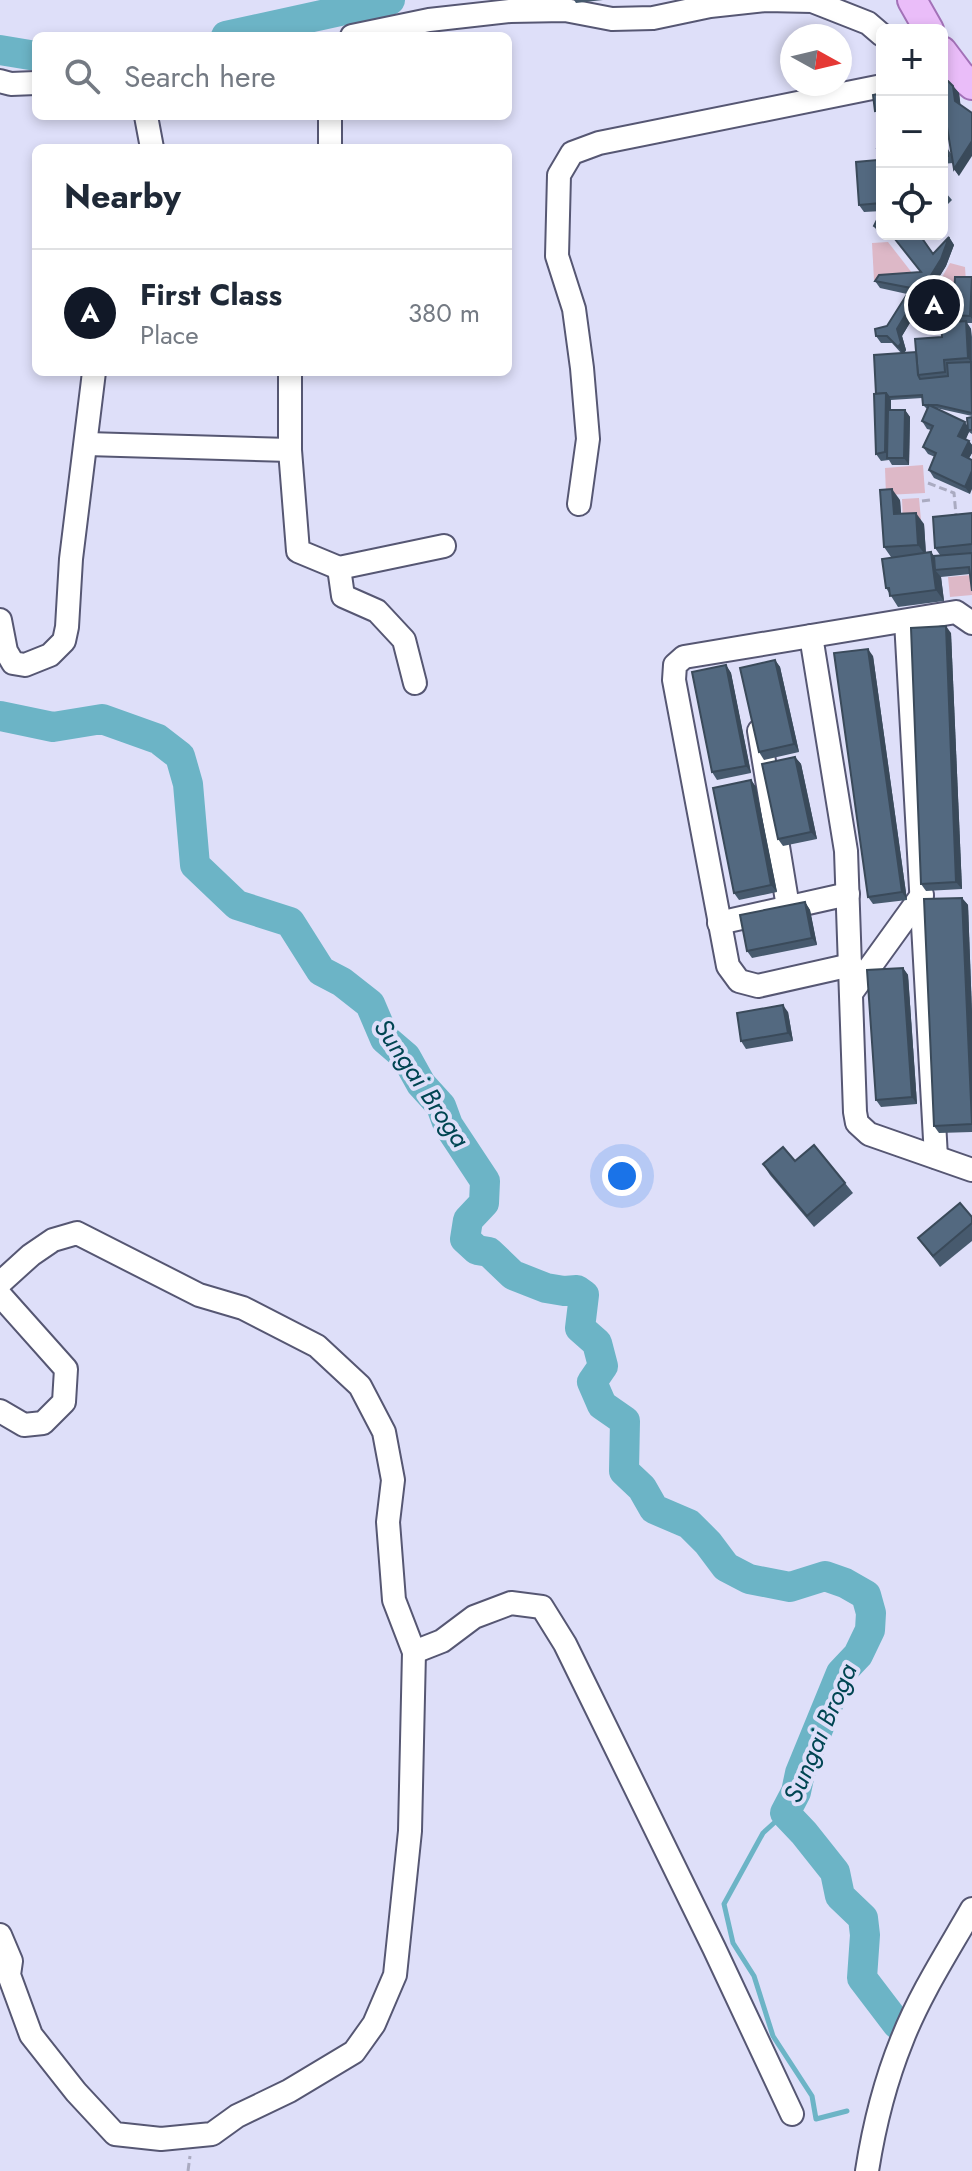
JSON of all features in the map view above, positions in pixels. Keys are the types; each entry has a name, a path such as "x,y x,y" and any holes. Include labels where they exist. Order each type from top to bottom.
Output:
{"main road":[{"path":"948,62 958,79"}],"street":[{"path":"371,32 429,20 510,11 565,10 612,19 653,18 710,6 766,0 812,1 868,23 876,30"},
{"path":"0,81 32,83"},
{"path":"579,504 588,439 582,368 574,309 557,256 559,175 572,153 599,143 876,87"},
{"path":"147,120 151,144"},
{"path":"330,120 330,144"},
{"path":"0,620 6,651 13,663 25,665 50,655 64,641 94,376"},
{"path":"290,376 290,450 298,551 339,568 444,546"},
{"path":"87,444 290,450"},
{"path":"339,568 343,596 377,611 404,640 415,683"},
{"path":"851,965 758,986 739,981 728,966 674,680 675,665 684,657 746,654 811,636 956,612 972,623"},
{"path":"906,621 936,1157"},
{"path":"811,636 846,851 857,1123 869,1134 972,1170"},
{"path":"755,708 788,907"},
{"path":"719,923 848,894"},
{"path":"852,992 922,895"},
{"path":"0,1283 53,1240 77,1233 199,1295 243,1308 317,1346 360,1386 384,1432 393,1480 388,1522 394,1600 414,1652 410,1831 395,1975 374,2024 354,2052 289,2091 237,2116 212,2134 161,2139 115,2134 76,2092 31,2035 9,1975 11,1961 0,1935"},
{"path":"0,1295 66,1369 64,1402 43,1423 24,1425 0,1411"},
{"path":"414,1652 442,1641 474,1617 511,1603 542,1607 565,1644 620,1754 792,2114"},
{"path":"867,2171 882,2099 903,2038 972,1909"}],"path":[{"path":"928,483 954,493 956,515"},
{"path":"922,501 930,500"}],"shaded area":[{"path":"888,242 916,278 874,280 872,243"},
{"path":"950,263 965,267 966,282 958,282 957,325 949,325 936,288"},
{"path":"923,465 925,493 886,495 885,468"},
{"path":"919,498 921,520 903,522 902,499"},
{"path":"971,575 972,595 950,597 948,577"}],"building":[{"path":"948,81 953,86 955,101 972,113 972,141 954,169 948,133"},
{"path":"876,160 876,203 859,205 856,162"},
{"path":"896,240 923,240 933,254 948,240 928,280 942,318 937,320 927,302 918,294 897,329 901,343 898,347 887,336 876,336 875,329 887,326 911,288 875,281 879,275 921,272"},
{"path":"955,277 972,277 970,316 953,315"},
{"path":"966,321 968,358 944,360 945,372 918,375 915,339 942,337 941,323"},
{"path":"916,352 920,379 948,376 947,363 971,362 972,413 923,405 922,395 889,397 886,393 876,394 874,355"},
{"path":"886,393 885,452 876,454 874,394"},
{"path":"929,405 965,422 958,436 969,441 962,455 972,460 972,471 965,487 929,470 936,453 923,447 933,426 922,421"},
{"path":"888,410 905,410 904,458 887,458"},
{"path":"972,417 972,430 968,430 967,418"},
{"path":"892,489 894,514 916,513 918,545 884,547 880,490"},
{"path":"972,513 972,544 935,548 933,517"},
{"path":"931,552 936,590 890,596 882,559"},
{"path":"972,553 972,591 969,567 935,570 934,556"},
{"path":"946,626 956,882 921,884 911,628"},
{"path":"868,649 902,892 868,897 834,653"},
{"path":"775,660 794,744 759,752 740,668"},
{"path":"726,665 746,766 712,772 692,672"},
{"path":"795,757 811,832 778,839 762,764"},
{"path":"751,780 771,885 734,893 713,788"},
{"path":"962,898 972,1124 934,1126 924,899"},
{"path":"805,902 812,938 747,951 740,915"},
{"path":"903,968 912,1097 876,1100 867,970"},
{"path":"783,1005 788,1033 741,1041 737,1013"},
{"path":"814,1145 845,1183 807,1216 763,1164 783,1147 795,1161"},
{"path":"960,1203 972,1217 972,1223 933,1256 918,1238"}],"waterway":[{"path":"244,32 390,0"},
{"path":"0,50 32,55"},
{"name":"Sungai Broga","path":"0,716 53,727 102,719 158,739 180,756 188,784 195,865 237,905 290,922 321,971 342,982 370,1004 385,1039 406,1057 421,1084 441,1106 448,1125 485,1181 484,1203 468,1220 465,1239 477,1250 489,1252 513,1275 546,1288 577,1290 584,1295 580,1328 597,1343 603,1366 592,1382 602,1405 625,1421 624,1471 642,1488 654,1509 689,1524 726,1567 749,1579 790,1587 825,1576 866,1595 871,1613 870,1630 858,1655 841,1673 800,1773 796,1792 785,1813 835,1872 840,1896 863,1918 862,1978 897,2024"},
{"path":"785,1813 763,1833 724,1904 733,1943 754,1976 773,2036 812,2096 816,2119 847,2111"}],"place":[{"name":"First Class","path":"934,305"}]}
